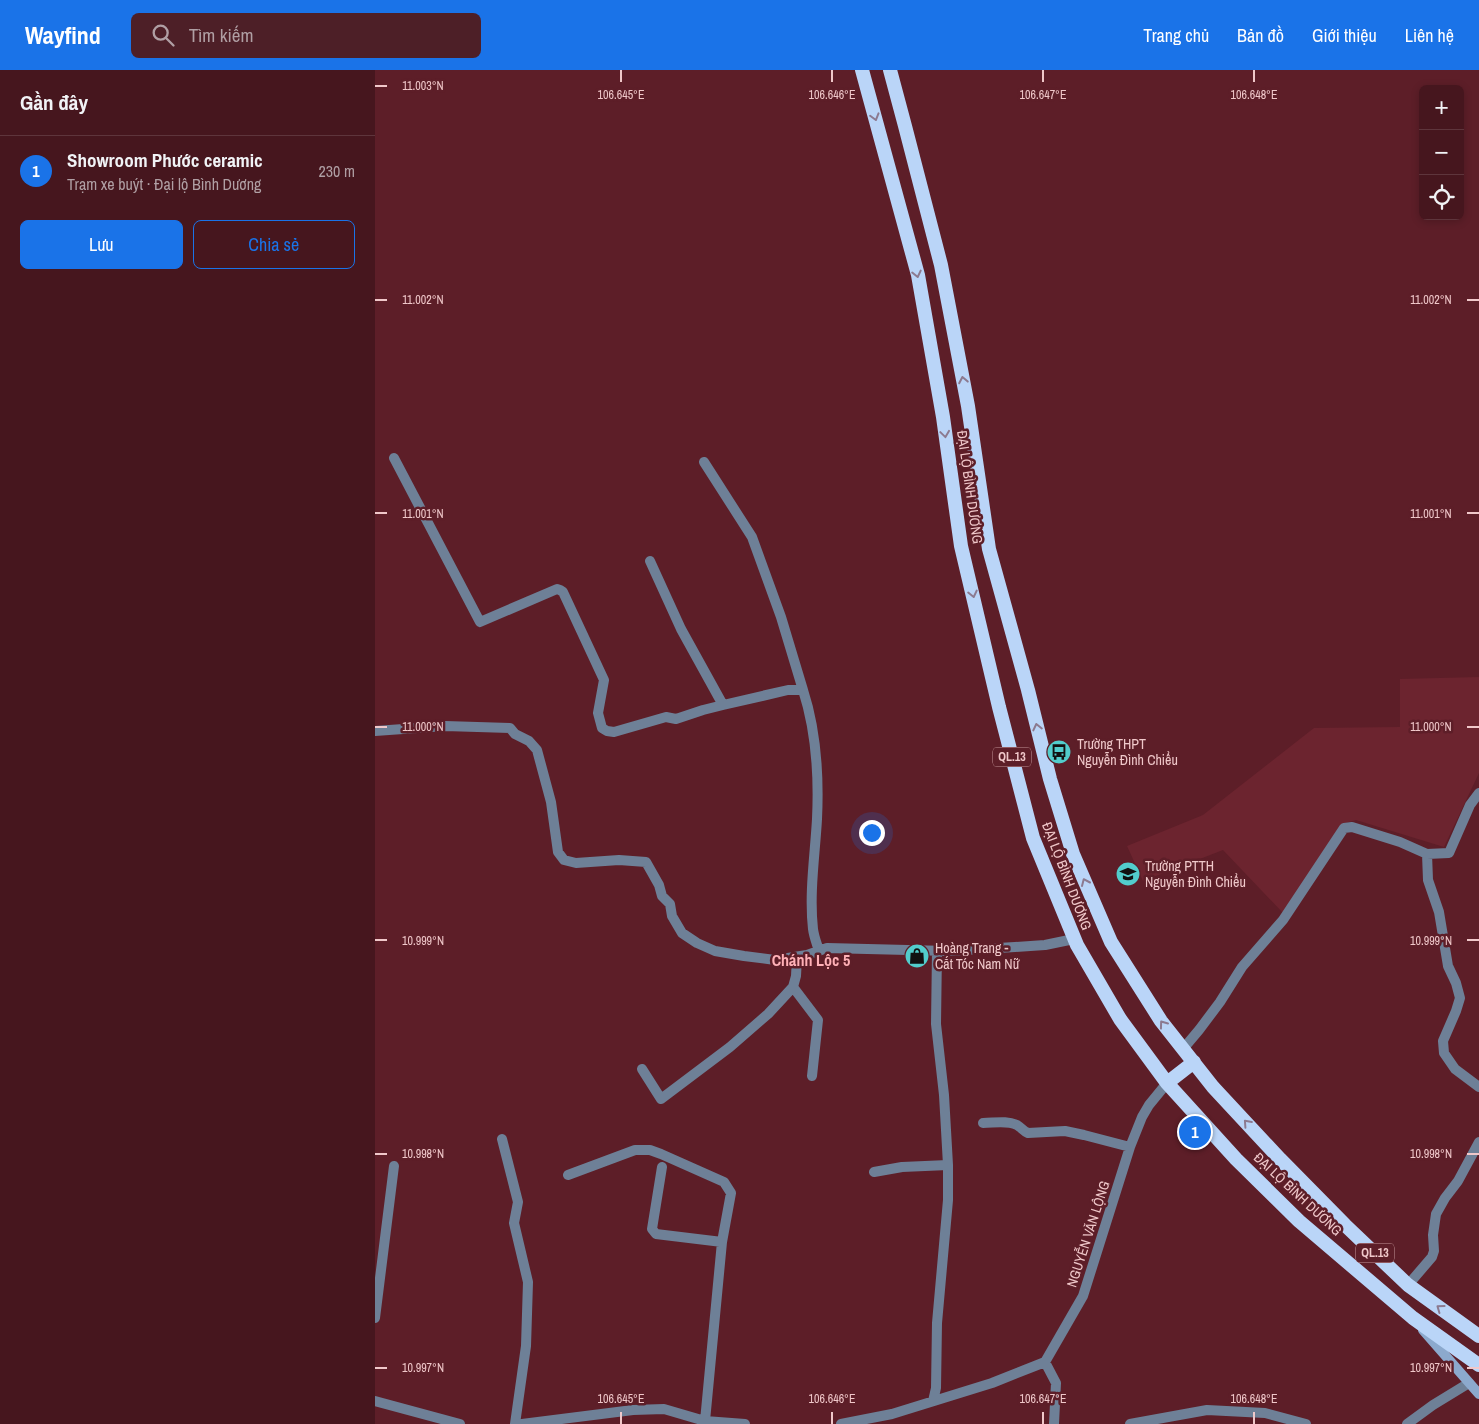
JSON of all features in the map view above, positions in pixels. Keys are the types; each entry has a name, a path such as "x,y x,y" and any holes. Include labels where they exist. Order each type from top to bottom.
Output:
{"highway":[{"name":"ĐẠI LỘ BÌNH DƯƠNG","path":"862,70 918,274 943,417 961,546 999,707 1033,838 1074,939 1120,1019 1167,1083 1236,1159 1299,1221 1413,1318 1479,1366"},
{"name":"ĐẠI LỘ BÌNH DƯƠNG","path":"890,70 941,265 968,406 989,549 1028,690 1050,779 1073,854 1111,942 1161,1021 1213,1087 1280,1159 1408,1285 1479,1336"},
{"path":"1167,1083 1193,1062"}],"main road":[{"path":"1413,1318 1479,1394"}],"street":[{"path":"394,458 480,622 557,589 563,592 604,680 599,713 602,728 607,731 614,732 666,718 676,719 703,710 788,690 803,690"},
{"path":"704,462 752,537 781,617 808,707 814,746 817,816 812,901 813,931 819,951"},
{"path":"650,561 681,629 723,705"},
{"path":"375,731 445,726 510,728 515,734 529,741 537,750 551,802 558,852 564,860 576,863 619,860 645,862 659,885 662,896 670,904 672,916 682,933 697,943 715,950 775,960 807,955 827,948 937,950 1045,945 1074,939"},
{"path":"1183,1049 1220,1002 1242,967 1283,920 1344,828 1352,827 1366,831 1400,842 1427,854 1449,853 1470,806 1479,793"},
{"path":"1427,854 1428,880 1439,912 1448,966 1456,983 1460,998 1443,1041 1444,1053 1455,1069 1479,1087"},
{"path":"933,1401 936,1388 937,1323 948,1200 944,1095 936,1024 937,950"},
{"path":"642,1069 661,1099 730,1047 768,1014 793,988 797,957"},
{"path":"793,988 817,1020 812,1076"},
{"name":"NGUYỄN VĂN LỘNG","path":"1045,1362 1083,1296 1130,1147 1142,1117 1167,1083"},
{"path":"983,1123 1008,1122 1015,1124 1028,1133 1065,1131 1130,1147"},
{"path":"502,1139 518,1202 514,1223 528,1278 526,1346 515,1424"},
{"path":"1408,1285 1432,1257 1434,1251 1433,1235 1437,1214 1445,1198 1475,1161 1479,1142"},
{"path":"568,1175 635,1150 649,1150 724,1182 728,1187 731,1193 722,1242 705,1421"},
{"path":"874,1172 902,1167 948,1165"},
{"path":"375,1318 393,1166"},
{"path":"661,1167 653,1232 656,1234 722,1242"},
{"path":"841,1424 892,1419 933,1401 992,1384 1045,1362 1056,1383 1054,1424"},
{"path":"1407,1424 1433,1405 1469,1383"},
{"path":"375,1401 459,1424"},
{"path":"522,1424 633,1410 664,1409 705,1421 745,1424"},
{"path":"1130,1424 1207,1410 1265,1413 1306,1424"}],"shaded area":[{"path":"1479,677 1479,773 1444,847 1356,820 1345,823 1284,914 1223,850 1143,881 1127,846 1203,815 1314,728 1400,727 1400,679"}],"place":[{"name":"Trường THPT Nguyễn Đình Chiểu","path":"1059,752"},
{"name":"Trường PTTH Nguyễn Đình Chiểu","path":"1128,874"},
{"name":"Hoàng Trang - Cắt Tóc Nam Nữ","path":"917,956"},
{"name":"Showroom Phước ceramic","path":"1195,1132"}],"district":[{"name":"Chánh Lộc 5","path":"811,960"}]}
